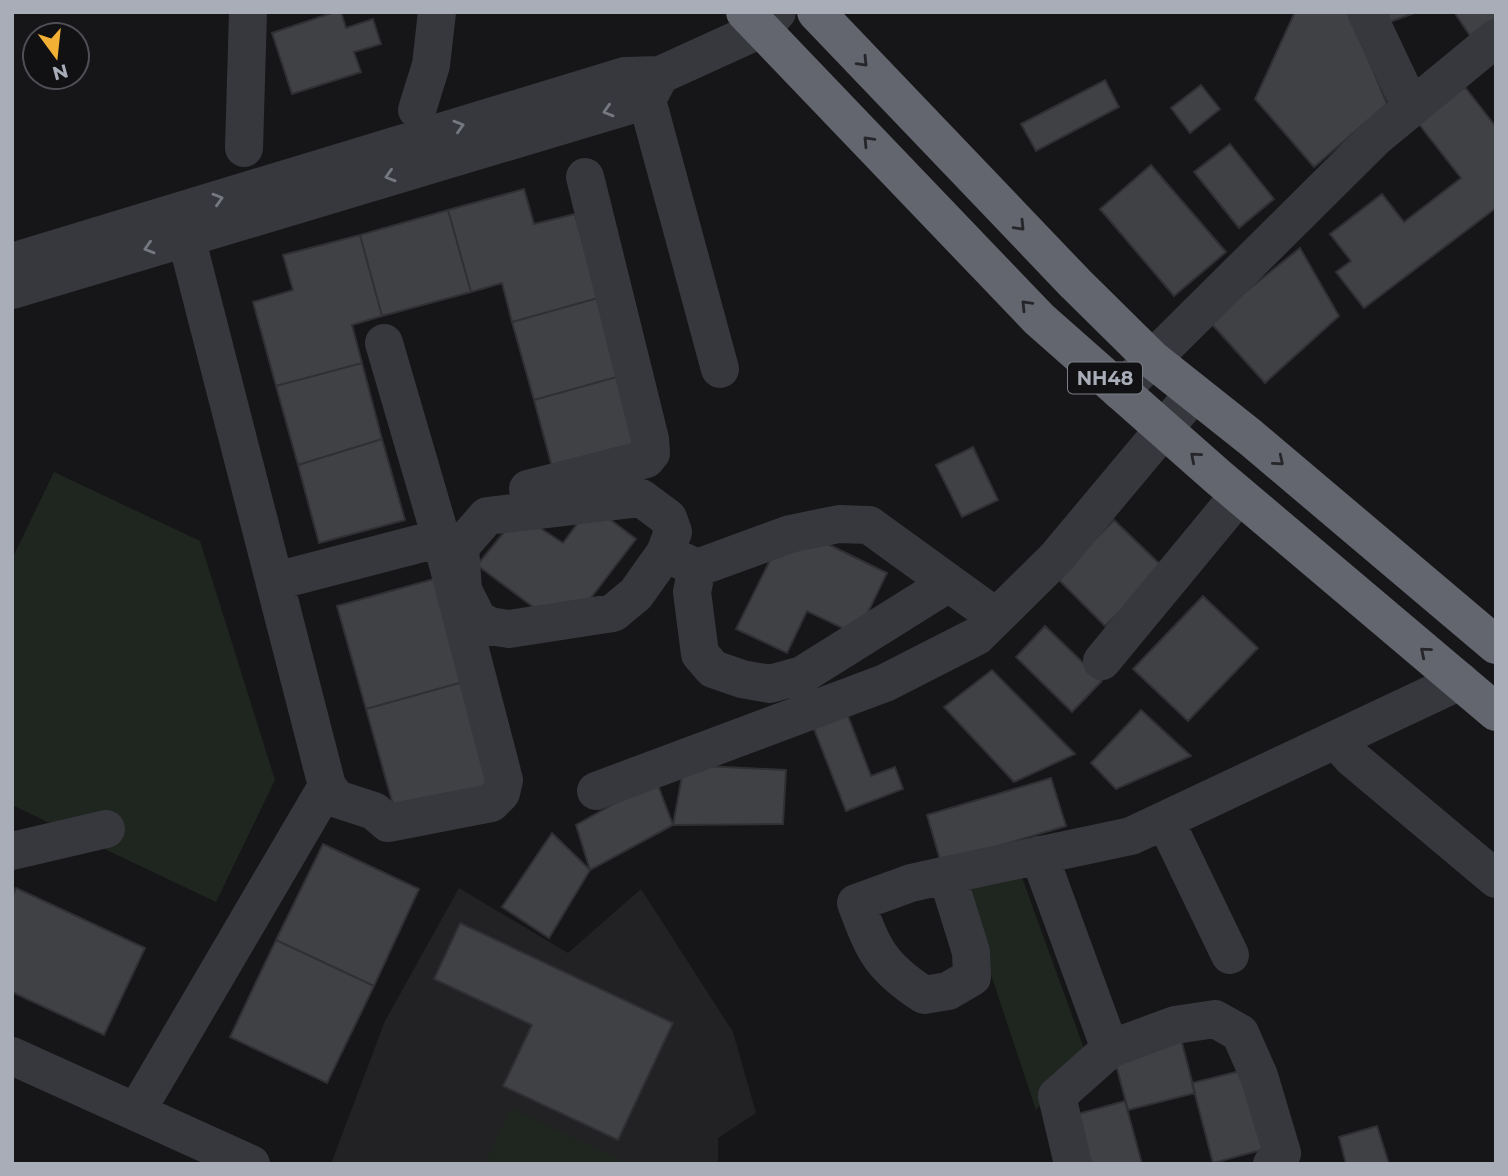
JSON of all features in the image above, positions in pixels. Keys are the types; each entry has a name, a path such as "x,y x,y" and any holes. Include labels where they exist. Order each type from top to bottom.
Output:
{"highway":[{"name":"NH48","path":"816,12 1075,283 1153,360 1496,645"},
{"name":"NH48","path":"761,18 1039,319 1240,495 1496,712"}],"street":[{"path":"244,149 248,12"},
{"path":"416,110 431,65 437,12"},
{"path":"1366,12 1411,107"},
{"path":"12,290 653,88 761,18"},
{"path":"1120,391 1241,269 1411,107 1496,38"},
{"path":"12,261 625,76 653,88"},
{"path":"653,88 720,369"},
{"path":"276,581 438,525 646,459 651,453 650,439 585,177"},
{"path":"186,237 327,786 337,799 374,811 388,823 491,803 501,793 504,780 438,525 384,343"},
{"path":"596,791 885,683 977,636 1056,558 1195,393"},
{"path":"1102,661 1240,495"},
{"path":"949,583 802,675 770,684 742,679 713,669 700,654 692,593 681,560 673,532 668,518 641,498 487,516 475,526 460,547 463,590 477,618 489,626 509,629 613,613 681,560 839,524 869,525 996,617"},
{"path":"947,875 1131,836 1460,681"},
{"path":"1336,740 1352,758 1496,879"},
{"path":"136,1112 327,786"},
{"path":"1165,820 1230,955"},
{"path":"12,851 106,829"},
{"path":"1039,855 1110,1049"},
{"path":"1073,1164 1056,1097 1110,1049 1175,1025 1215,1019 1240,1033 1259,1076 1282,1153 1272,1164"},
{"path":"12,1056 251,1164"}],"shaded area":[{"path":"54,472 200,541 275,780 216,902 12,805 12,559"},
{"path":"1020,872 1086,1054 1036,1110 962,887"},
{"path":"459,888 568,953 641,889 733,1032 756,1113 718,1138 718,1164 331,1164 385,1021"},
{"path":"511,1108 629,1164 485,1164"}],"building":[{"path":"341,12 346,28 373,19 381,44 354,52 361,72 292,94 272,33"},
{"path":"1295,12 1349,12 1387,104 1314,167 1255,99"},
{"path":"1387,12 1417,12 1390,22"},
{"path":"1454,12 1496,12 1496,29 1475,43"},
{"path":"1105,80 1119,107 1036,151 1021,124"},
{"path":"1201,85 1220,109 1190,133 1171,108"},
{"path":"1465,87 1496,127 1496,208 1364,308 1336,272 1351,261 1330,234 1382,194 1404,222 1461,178 1418,123"},
{"path":"1230,144 1274,199 1239,228 1194,172"},
{"path":"1151,165 1226,252 1174,296 1100,209"},
{"path":"524,189 534,224 575,214 598,298 512,322 502,283 471,292 448,210"},
{"path":"448,210 471,292 382,316 360,235"},
{"path":"360,235 382,316 352,325 362,363 276,386 253,302 293,290 283,255"},
{"path":"1300,248 1339,316 1265,383 1209,321"},
{"path":"598,298 620,376 534,400 512,322"},
{"path":"362,363 382,439 298,465 276,386"},
{"path":"620,376 641,454 555,478 534,400"},
{"path":"382,439 405,520 319,543 298,465"},
{"path":"973,447 998,500 962,517 936,465"},
{"path":"591,505 636,539 577,616 548,618 477,565 519,514 563,543"},
{"path":"1114,520 1164,568 1105,626 1057,578"},
{"path":"807,534 887,573 857,635 807,611 787,653 736,629 779,542"},
{"path":"441,577 470,680 366,709 337,606"},
{"path":"1203,596 1258,648 1188,721 1133,669"},
{"path":"1045,626 1102,681 1072,712 1016,657"},
{"path":"992,670 1075,754 1014,782 944,707"},
{"path":"470,680 498,783 395,812 366,709"},
{"path":"843,703 871,776 895,767 903,789 846,811 809,716"},
{"path":"1141,710 1191,756 1116,789 1091,763"},
{"path":"684,765 786,770 783,824 673,825"},
{"path":"1051,778 1066,826 941,863 927,815"},
{"path":"656,780 673,825 590,870 576,825"},
{"path":"552,833 590,870 549,938 502,907"},
{"path":"323,844 419,889 374,986 276,940"},
{"path":"16,888 145,948 104,1035 12,992 12,896"},
{"path":"460,923 673,1023 618,1140 503,1086 532,1025 434,979"},
{"path":"276,940 374,986 327,1083 230,1037"},
{"path":"1181,1039 1195,1093 1128,1110 1114,1057"},
{"path":"1244,1070 1265,1149 1213,1163 1192,1083"},
{"path":"1125,1101 1142,1164 1087,1164 1074,1115"},
{"path":"1377,1126 1389,1164 1346,1164 1339,1137"}]}
